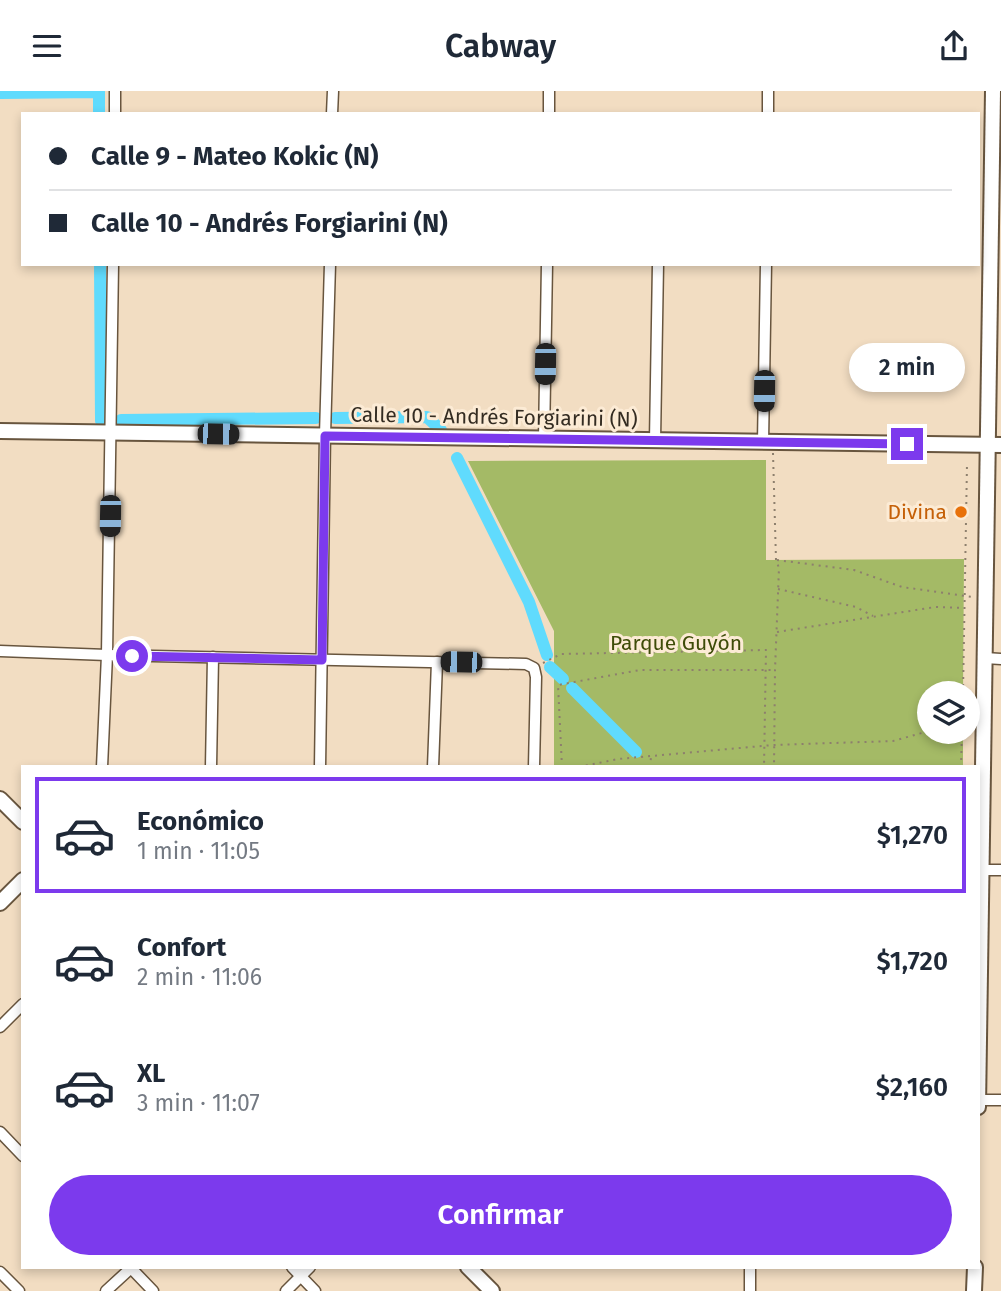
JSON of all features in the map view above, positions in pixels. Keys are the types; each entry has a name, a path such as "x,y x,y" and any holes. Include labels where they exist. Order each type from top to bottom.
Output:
{"street":[{"path":"115,91 115,112"},
{"path":"332,91 332,112"},
{"path":"549,91 549,112"},
{"path":"768,91 768,112"},
{"path":"980,985 986,598 994,445 996,223 993,91"},
{"path":"102,765 112,432 113,266"},
{"path":"320,765 330,266"},
{"path":"544,439 547,266"},
{"path":"655,440 658,266"},
{"path":"766,266 768,442"},
{"name":"Calle 10 - Andrés Forgiarini (N)","path":"0,431 994,445"},
{"path":"0,651 526,664 534,668 536,677 534,765"},
{"path":"211,765 213,657"},
{"path":"985,659 1001,659"},
{"path":"433,765 437,662"},
{"path":"0,799 21,820"},
{"path":"982,870 1001,870"},
{"path":"0,903 21,882"},
{"path":"0,1027 21,1007"},
{"path":"980,1100 1001,1100"},
{"path":"0,1132 21,1154"},
{"path":"106,1291 128,1269"},
{"path":"132,1269 153,1291"},
{"path":"294,1269 315,1291"},
{"path":"285,1291 308,1269"},
{"path":"470,1269 492,1291"},
{"path":"750,1269 750,1291"},
{"path":"974,1291 975,1269"},
{"path":"0,1272 19,1291"}],"path":[{"path":"768,442 776,560 779,568 774,765"},
{"path":"963,681 967,464"},
{"path":"776,560 855,570 902,587 986,598"},
{"path":"778,589 856,607 874,617"},
{"path":"776,633 935,607 964,608"},
{"path":"534,668 561,654 766,650 764,765"},
{"path":"562,765 558,685 640,670 775,670"},
{"path":"589,765 618,759 774,745 893,741 917,734"},
{"path":"961,765 962,744"},
{"path":"650,765 651,756"}],"green space":[{"name":"Parque Guyón","path":"766,460 766,560 964,559 963,681 917,681 917,744 963,744 963,765 554,765 554,631 468,461"}],"waterway":[{"path":"0,93 99,92 99,112"},
{"path":"100,266 102,421"},
{"path":"335,418 427,417 441,430"},
{"path":"121,420 316,418"},
{"path":"457,458 529,602 547,655"},
{"path":"550,667 563,679"},
{"path":"572,688 636,752"}],"place":[{"name":"Divina","path":"961,512"}],"route":[{"path":"132,656 322,660 325,436 907,444"}]}
